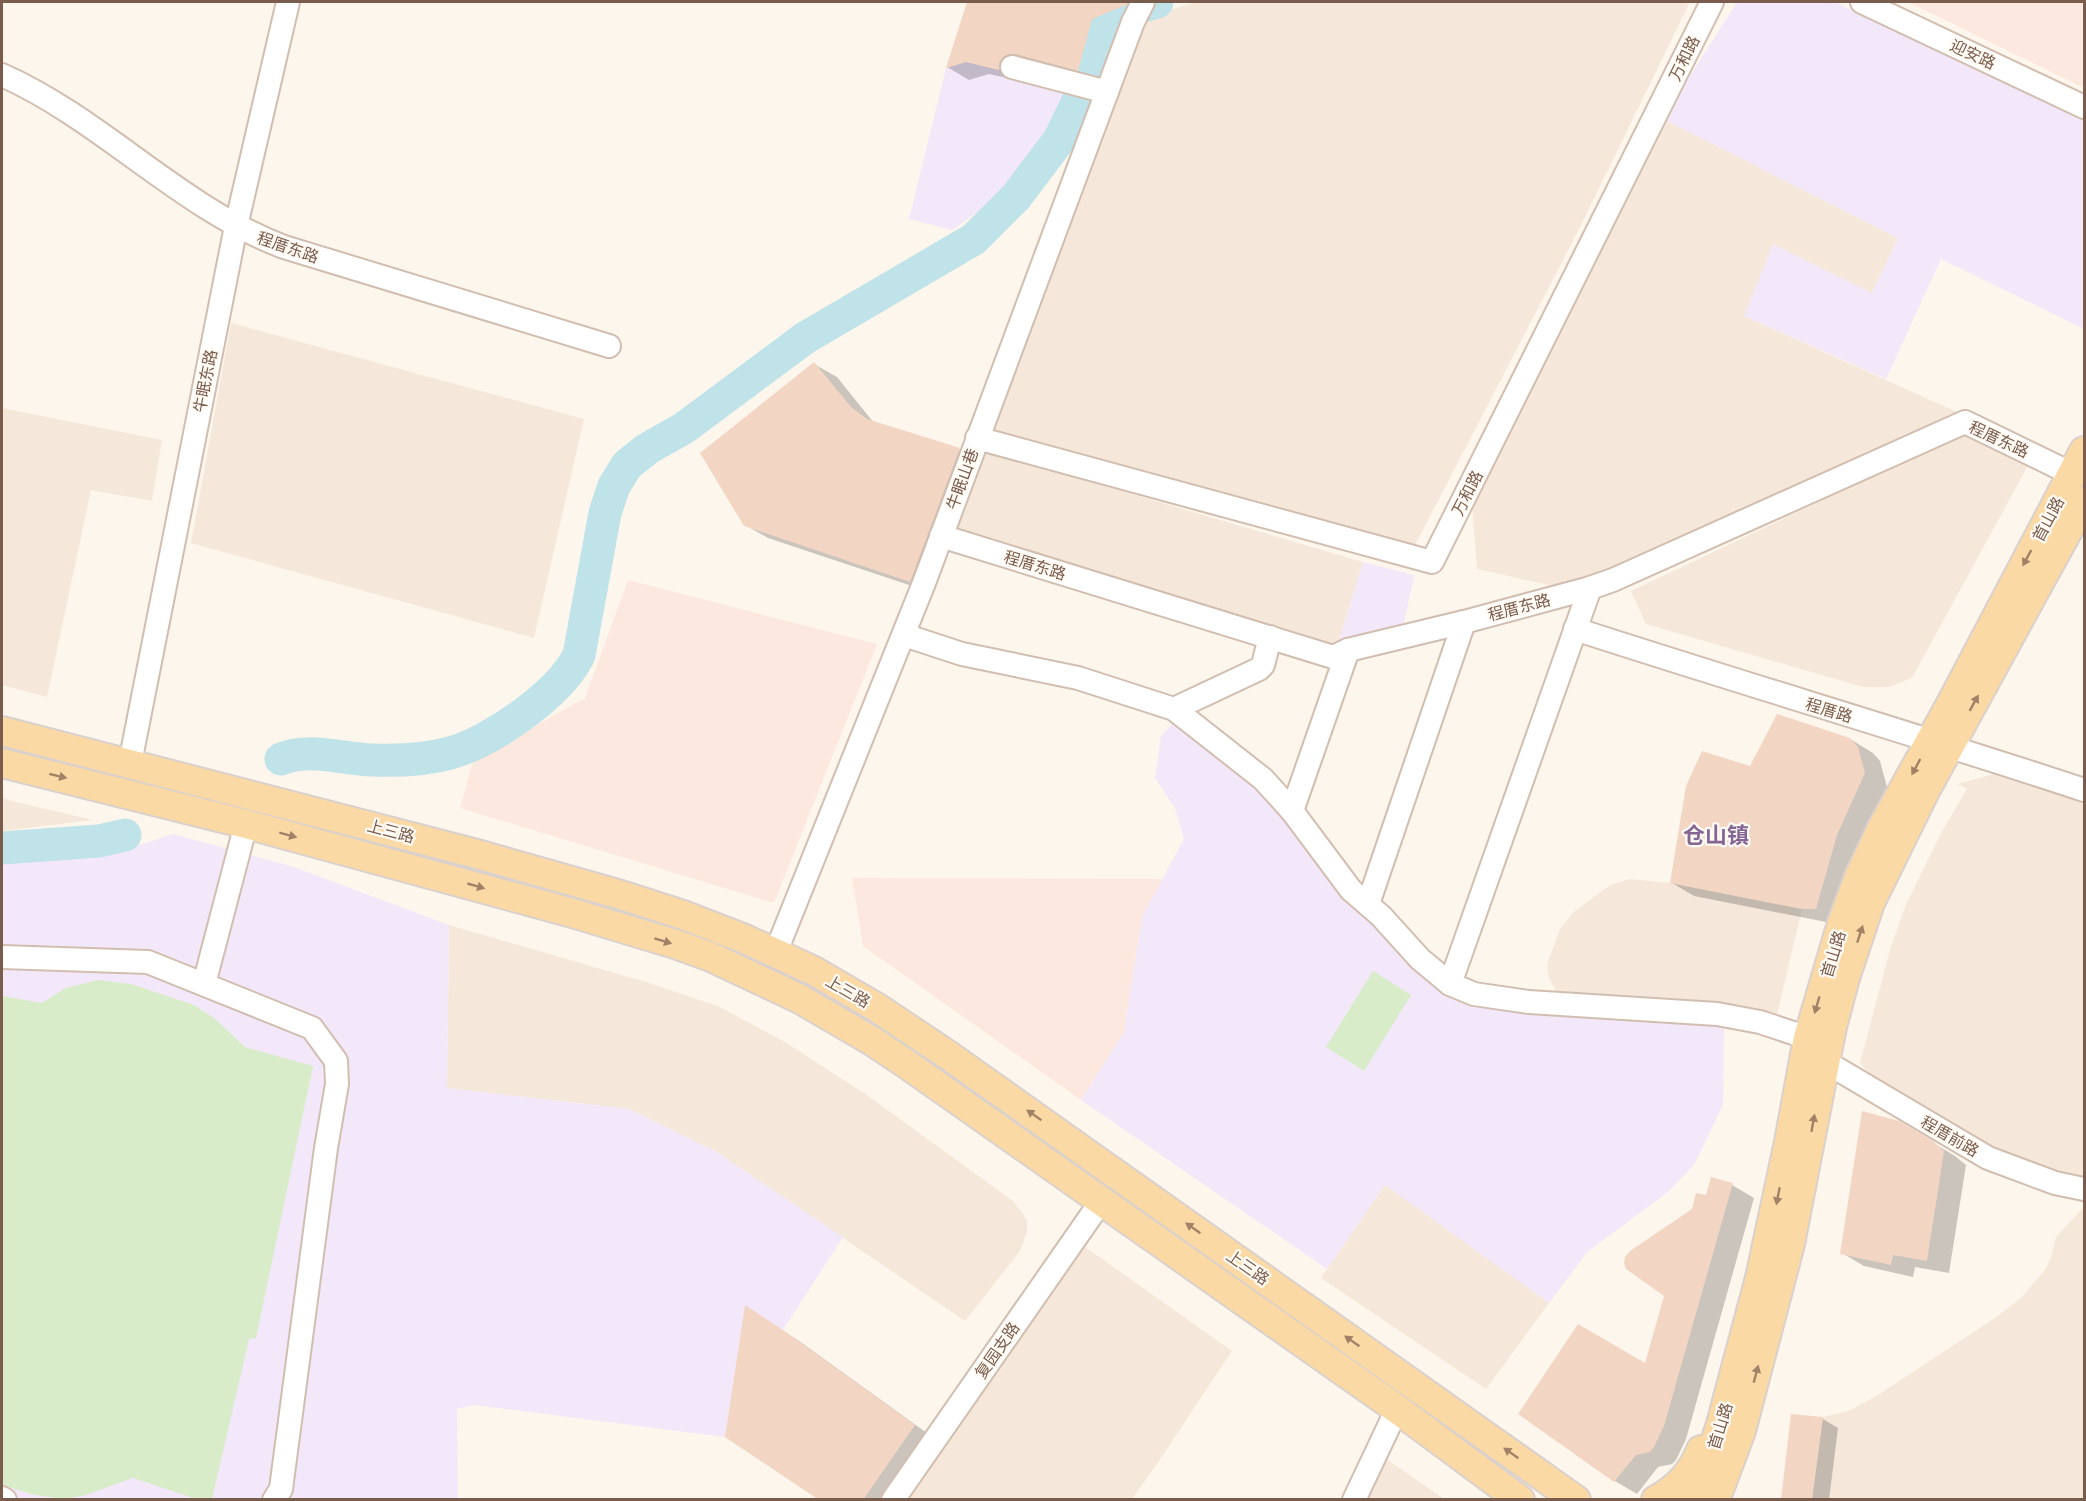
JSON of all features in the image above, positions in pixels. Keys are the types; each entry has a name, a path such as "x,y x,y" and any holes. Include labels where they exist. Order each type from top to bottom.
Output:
{"main road":[{"name":"首山路","path":"1716,1500 1741,1431 1792,1236 1824,1061 1845,978 1870,903 1925,791 1940,743 2078,463"},
{"name":"首山路","path":"1696,1500 1721,1424 1768,1244 1808,1038 1842,923 1883,826 1940,743 2085,501"},
{"name":"上三路","path":"2,730 451,847 621,895 714,926 775,954 848,990 945,1053 1576,1500"},
{"name":"上三路","path":"2,763 246,824 570,912 675,944 722,962 800,999 872,1041 1102,1200 1397,1409 1520,1500"},
{"path":"1656,1500 1673,1489 1691,1470 1700,1455 1736,1368"},
{"path":"1735,1500 1741,1431"},
{"path":"1468,1462 1488,1490 1500,1500"},
{"path":"1538,1473 1595,1500"}],"street":[{"name":"牛眠东路","path":"130,763 236,226 288,2"},
{"name":"牛眠山巷","path":"775,954 904,635 1103,91 1143,2"},
{"name":"万和路","path":"977,438 1432,562 1712,2"},
{"name":"迎安路","path":"1862,2 2085,107"},
{"path":"1012,67 1103,91"},
{"name":"程厝东路","path":"2,75 58,104 189,196 236,226 284,248 609,346"},
{"name":"程厝东路","path":"941,536 1333,657 1348,650 1464,622 1613,580 1965,422 2078,463"},
{"path":"1450,984 1590,588"},
{"path":"1368,904 1464,622"},
{"name":"程厝路","path":"1575,629 2085,790"},
{"path":"904,635 962,654 1078,678 1174,709 1256,772 1292,811 1348,886 1381,916 1420,959 1450,984 1474,994 1529,1002 1737,1017 1808,1038"},
{"path":"1174,709 1259,669 1263,665 1270,637"},
{"path":"1292,811 1348,650"},
{"path":"204,984 246,824"},
{"path":"2,957 148,962 312,1028 336,1061 337,1084 326,1148 297,1380 280,1489 274,1500"},
{"name":"程厝前路","path":"1824,1061 1988,1158 2055,1183 2085,1189"},
{"name":"复园支路","path":"893,1500 1102,1200"},
{"path":"1354,1500 1397,1409"}],"shaded area":[{"path":"1196,2 1690,2 1577,233 1413,549 991,429 1144,18"},
{"path":"1737,2 1835,2 2084,118 2084,329 1941,259 1886,379 1744,316 1773,244 1872,293 1898,238 1663,119"},
{"path":"1908,2 2084,2 2084,88"},
{"path":"966,62 1066,84 1061,103 1016,180 1002,195 952,230 909,219 946,68"},
{"path":"1663,119 1898,238 1872,293 1744,316 1959,413 1566,589 1477,569 1472,505"},
{"path":"231,323 584,419 534,638 191,543"},
{"path":"2,408 162,440 152,501 91,490 47,697 2,685"},
{"path":"1969,431 2030,462 1912,678 1889,687 1863,687 1646,624 1631,591"},
{"path":"979,449 1363,562 1336,651 954,536"},
{"path":"1363,562 1414,575 1402,633 1336,651"},
{"path":"628,580 877,644 774,903 460,808 473,761 585,698"},
{"path":"1177,719 1215,745 1456,992 1699,1018 1724,1029 1723,1105 1694,1165 1668,1192 1587,1252 1549,1303 1385,1185 1327,1269 1081,1100 1124,1032 1142,917 1184,839 1175,808 1155,778 1161,736"},
{"path":"2001,772 2084,799 2084,1180 2011,1158 1877,1082 1860,1063 1890,950 1905,907 1940,835 1967,789 1957,784"},
{"path":"2,798 20,803 93,820 2,831"},
{"path":"173,834 291,866 449,925 447,1088 629,1109 715,1151 843,1237 783,1330 745,1306 725,1437 474,1405 457,1409 458,1499 2,1499 2,856 112,854"},
{"path":"852,878 1163,879 1142,917 1124,1032 1081,1100 863,946"},
{"path":"1629,879 1670,883 1802,909 1776,1019 1558,995 1549,978 1547,964 1561,927 1575,911 1602,891 1611,885"},
{"path":"449,925 646,982 720,1007 785,1042 864,1093 1013,1201 1027,1220 1027,1232 1020,1251 965,1321 715,1151 629,1109 447,1088"},
{"path":"1385,1184 1549,1303 1486,1389 1321,1278"},
{"path":"2084,1209 2084,1499 1812,1500 1823,1417 1851,1410 1878,1395 1995,1318 2022,1297 2050,1261 2056,1237"},
{"path":"1081,1244 1232,1351 1157,1464 1132,1499 905,1500"},
{"path":"1382,1456 1444,1499 1362,1500"}],"green space":[{"path":"1373,971 1411,995 1364,1071 1326,1047"},
{"path":"98,980 131,984 194,1005 214,1018 245,1047 313,1066 256,1338 249,1339 212,1499 196,1499 133,1478 86,1495 64,1499 35,1495 2,1485 2,996 42,1003 66,988"}],"building":[{"path":"967,2 1128,2 1126,5 1092,19 1078,71 1015,54 1003,57 999,63 999,70 966,62 946,68"},
{"path":"814,362 852,408 867,419 960,448 910,582 744,526 700,453"},
{"path":"1777,714 1850,738 1858,747 1865,773 1837,835 1816,909 1802,909 1670,883 1686,786 1702,751 1750,766"},
{"path":"1862,1111 1899,1121 1933,1141 1944,1151 1927,1261 1893,1255 1891,1265 1840,1254"},
{"path":"1711,1177 1733,1183 1664,1426 1650,1452 1636,1455 1614,1482 1518,1414 1578,1324 1645,1363 1664,1296 1626,1269 1625,1257 1630,1251 1692,1209 1696,1193 1706,1195"},
{"path":"745,1305 915,1425 863,1500 819,1500 725,1437"},
{"path":"1791,1414 1823,1417 1812,1500 1781,1500"}],"waterway":[{"path":"281,759 315,754 360,759 411,760 450,753 485,739 541,700 570,670 579,655 605,513 614,486 627,465 647,449 684,428 805,338 974,239 1016,197 1059,140 1080,97 1106,29 1113,18 1124,11 1157,2"},
{"path":"2,848 99,841 125,835"}],"district":[{"name":"仓山镇","path":"1716,835"}]}
